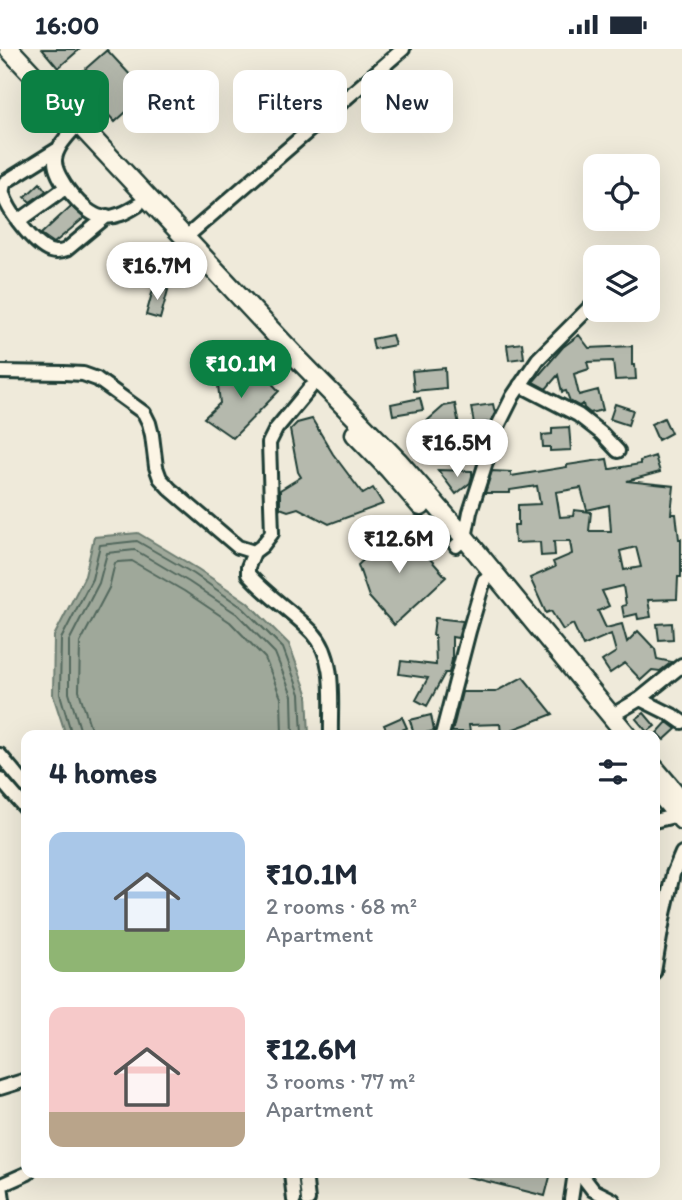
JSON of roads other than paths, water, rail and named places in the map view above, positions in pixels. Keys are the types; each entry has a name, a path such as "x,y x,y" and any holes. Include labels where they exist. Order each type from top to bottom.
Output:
{"highway":[{"path":"9,49 299,360 398,461 607,730"},
{"path":"0,56 21,78"},
{"path":"72,133 310,388 461,542 484,580 623,730"},
{"path":"660,778 681,812"},
{"path":"660,797 681,812"}],"street":[{"path":"185,238 403,49"},
{"path":"70,133 58,149 5,182 2,191 9,208 24,229 46,250 53,253 66,250 107,216"},
{"path":"58,149 56,170 65,188 92,213 99,217 121,215 138,205"},
{"path":"19,221 65,188"},
{"path":"461,542 497,428 538,359 583,314"},
{"path":"0,372 83,374 97,379 144,413 152,435 160,478 238,547 254,552"},
{"path":"520,386 578,415 618,451"},
{"path":"310,388 276,429 268,443 272,533 254,552 248,574 315,635 325,653 330,673 331,730"},
{"path":"443,730 484,580"},
{"path":"611,716 640,699 682,665"},
{"path":"640,699 682,722"},
{"path":"0,755 21,780"},
{"path":"0,779 21,803"},
{"path":"660,819 681,812"},
{"path":"660,937 673,874 682,853"},
{"path":"0,1088 21,1082"},
{"path":"3,1200 1,1185 21,1176"},
{"path":"292,1178 294,1200"},
{"path":"306,1178 308,1200"},
{"path":"571,1200 576,1178"},
{"path":"582,1178 593,1190 613,1200"}],"water":[{"path":"138,533 247,602 289,644 307,693 309,730 64,730 53,695 54,636 85,576 94,537"}]}
